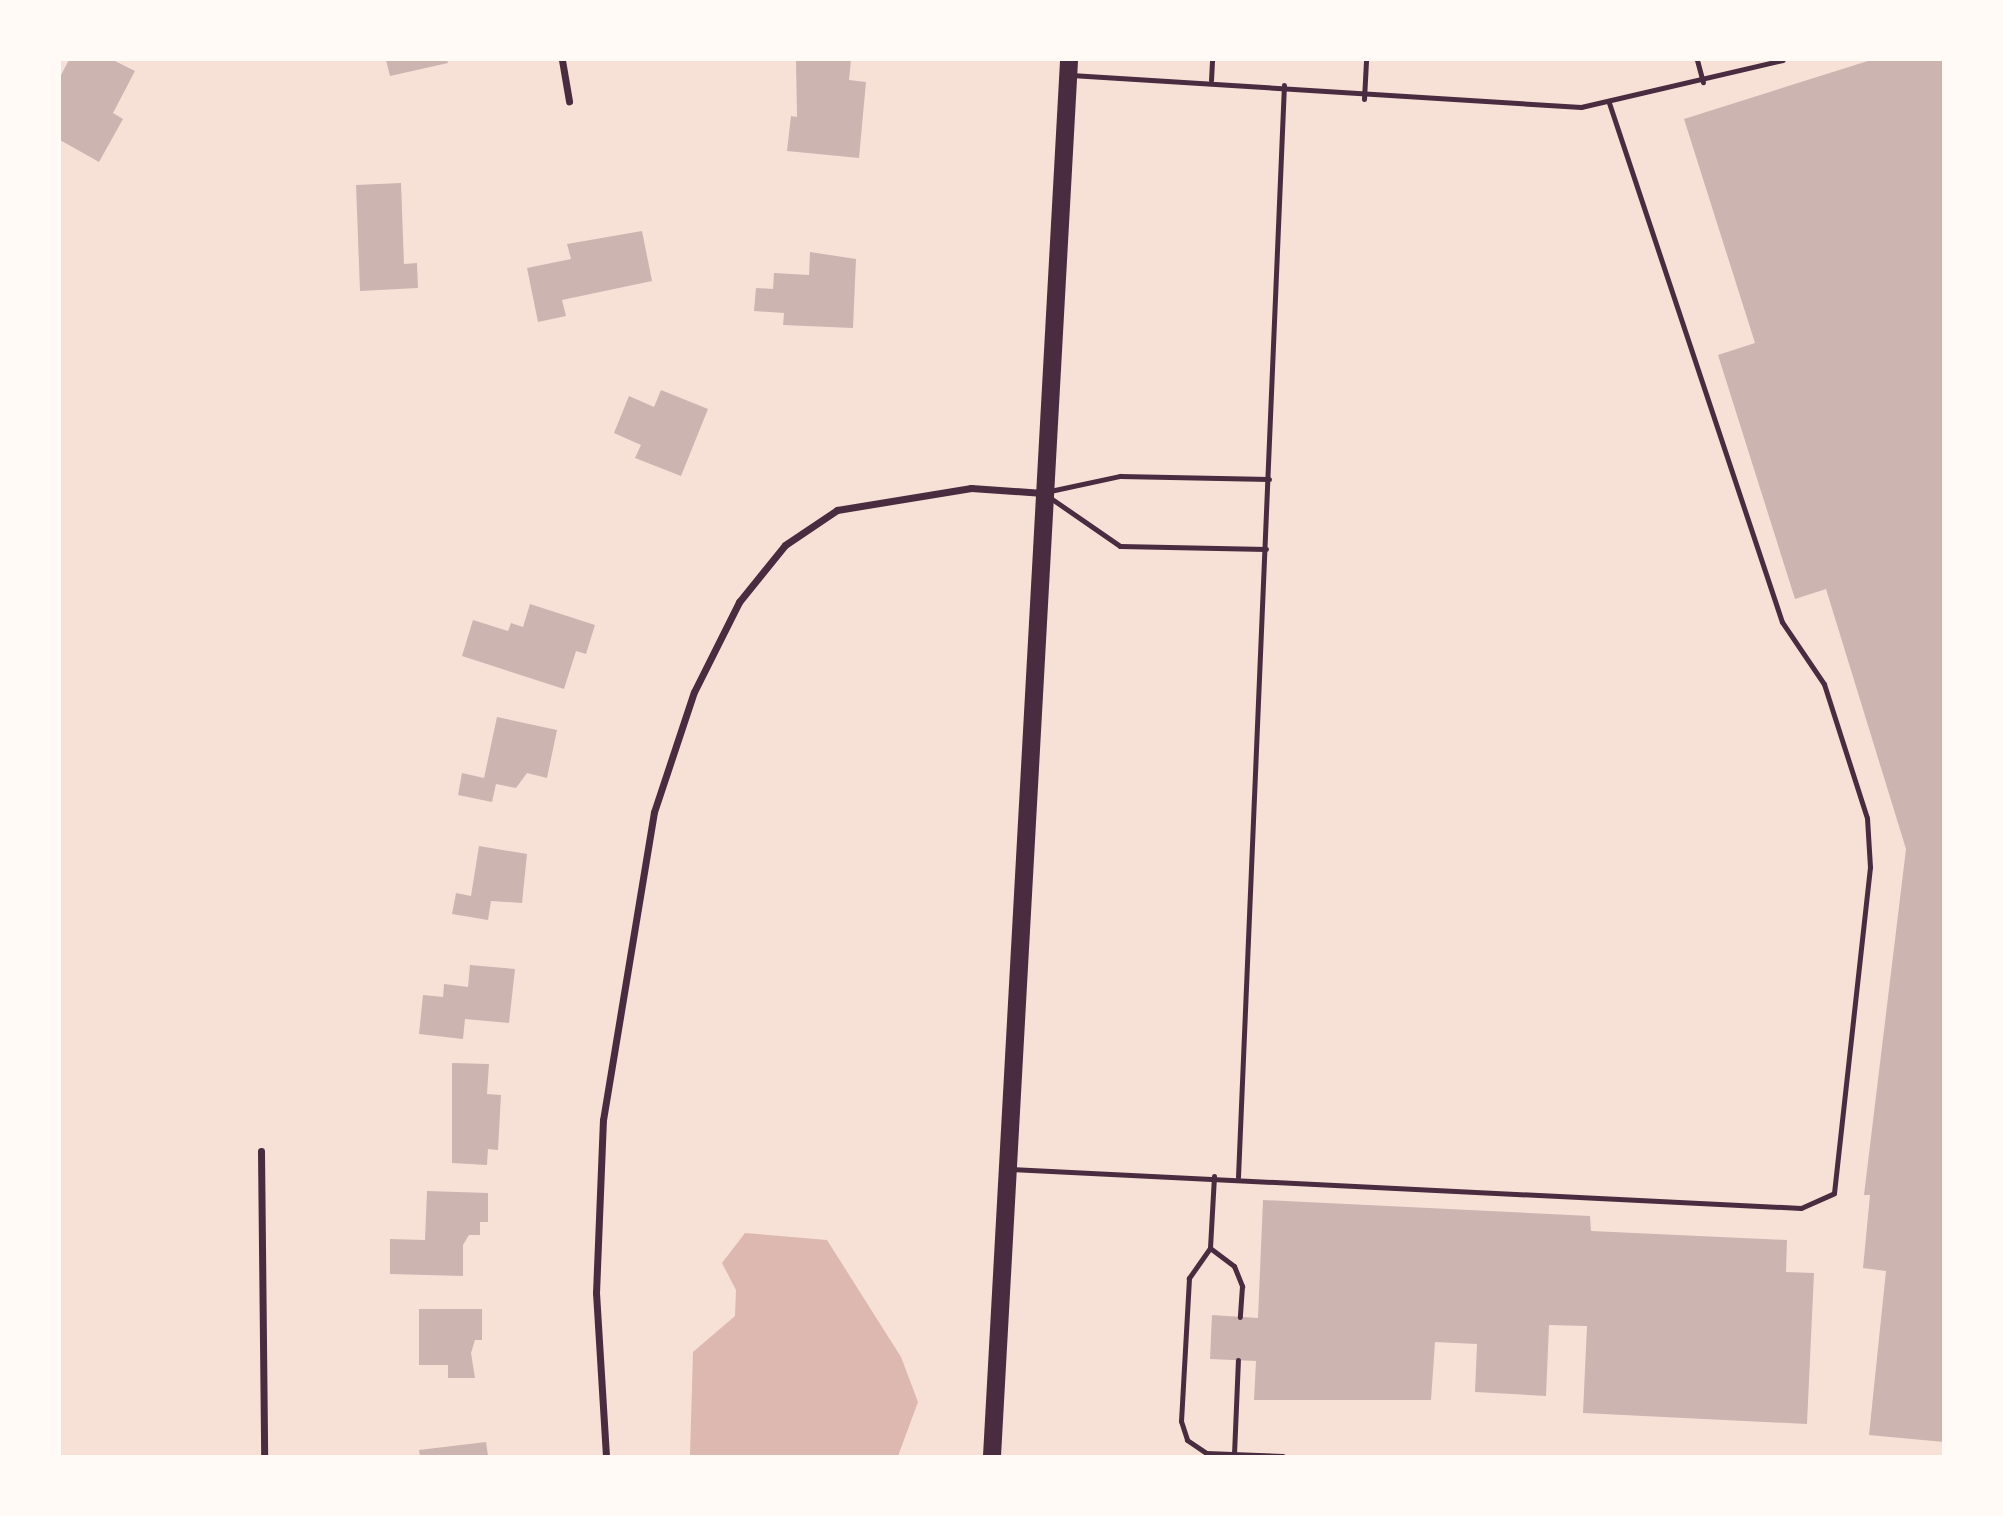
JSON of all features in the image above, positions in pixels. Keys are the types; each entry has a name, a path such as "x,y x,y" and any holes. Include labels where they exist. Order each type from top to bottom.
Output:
{"main road":[{"path":"992,1457 1068,67"}],"street":[{"path":"562,60 569,101"},
{"path":"606,1457 596,1293 603,1120 654,812 694,692 739,602 785,545 837,510 971,488 1043,493"},
{"path":"261,1151 264,1457"}],"lane":[{"path":"1211,80 1212,60"},
{"path":"1364,99 1366,60"},
{"path":"1697,60 1703,82"},
{"path":"1068,67 1284,85 1364,99 1609,103 1703,82 1783,60"},
{"path":"1238,1177 1284,85"},
{"path":"1008,1168 1238,1177 1801,1208 1834,1194 1870,867 1867,818 1824,684 1782,622 1609,103"},
{"path":"1043,493 1120,476 1269,479"},
{"path":"1043,493 1120,546 1266,549"},
{"path":"1214,1176 1210,1248 1189,1278 1181,1421 1187,1440 1206,1452 1283,1457"},
{"path":"1210,1248 1234,1266 1241,1286 1240,1317"},
{"path":"1234,1454 1238,1360"}],"shaded area":[{"path":"745,1233 827,1240 901,1357 918,1402 898,1456 690,1456 693,1352 735,1316 736,1290 722,1263"}],"building":[{"path":"69,60 113,60 135,71 113,113 123,119 99,162 60,140 60,77"},
{"path":"386,60 447,60 448,63 390,76"},
{"path":"796,60 851,60 849,80 866,82 859,158 787,151 791,116 797,117"},
{"path":"1871,60 1944,60 1944,1442 1869,1435 1886,1271 1863,1268 1870,1195 1864,1195 1906,849 1826,589 1795,599 1718,355 1755,343 1684,119"},
{"path":"401,183 404,264 417,263 418,288 360,291 356,185"},
{"path":"642,231 652,281 562,300 566,316 538,322 527,268 571,259 567,244"},
{"path":"810,252 856,259 853,328 783,325 784,313 754,311 756,288 773,289 774,273 809,275"},
{"path":"661,390 708,409 681,476 635,458 641,445 614,433 629,396 654,407"},
{"path":"530,604 595,625 586,654 576,651 564,689 462,656 473,620 508,631 511,623 523,627"},
{"path":"497,717 557,730 547,778 527,773 516,788 496,784 492,802 458,795 462,773 484,778"},
{"path":"479,846 527,854 522,903 491,901 488,920 452,914 456,893 471,896"},
{"path":"470,965 515,969 509,1023 465,1019 463,1039 419,1034 423,995 443,997 444,984 468,987"},
{"path":"452,1063 489,1064 487,1094 501,1095 498,1150 488,1149 487,1165 452,1163"},
{"path":"427,1191 488,1193 488,1222 480,1222 480,1235 469,1235 463,1245 463,1276 390,1274 390,1239 425,1240"},
{"path":"1263,1200 1590,1216 1591,1231 1787,1240 1786,1272 1814,1273 1807,1424 1583,1413 1587,1326 1549,1325 1546,1396 1475,1392 1477,1344 1435,1342 1431,1400 1254,1400 1256,1361 1210,1359 1212,1315 1258,1318"},
{"path":"419,1309 482,1309 482,1340 475,1340 471,1353 475,1378 448,1378 448,1365 419,1365"},
{"path":"486,1442 488,1456 420,1456 419,1450"}]}
